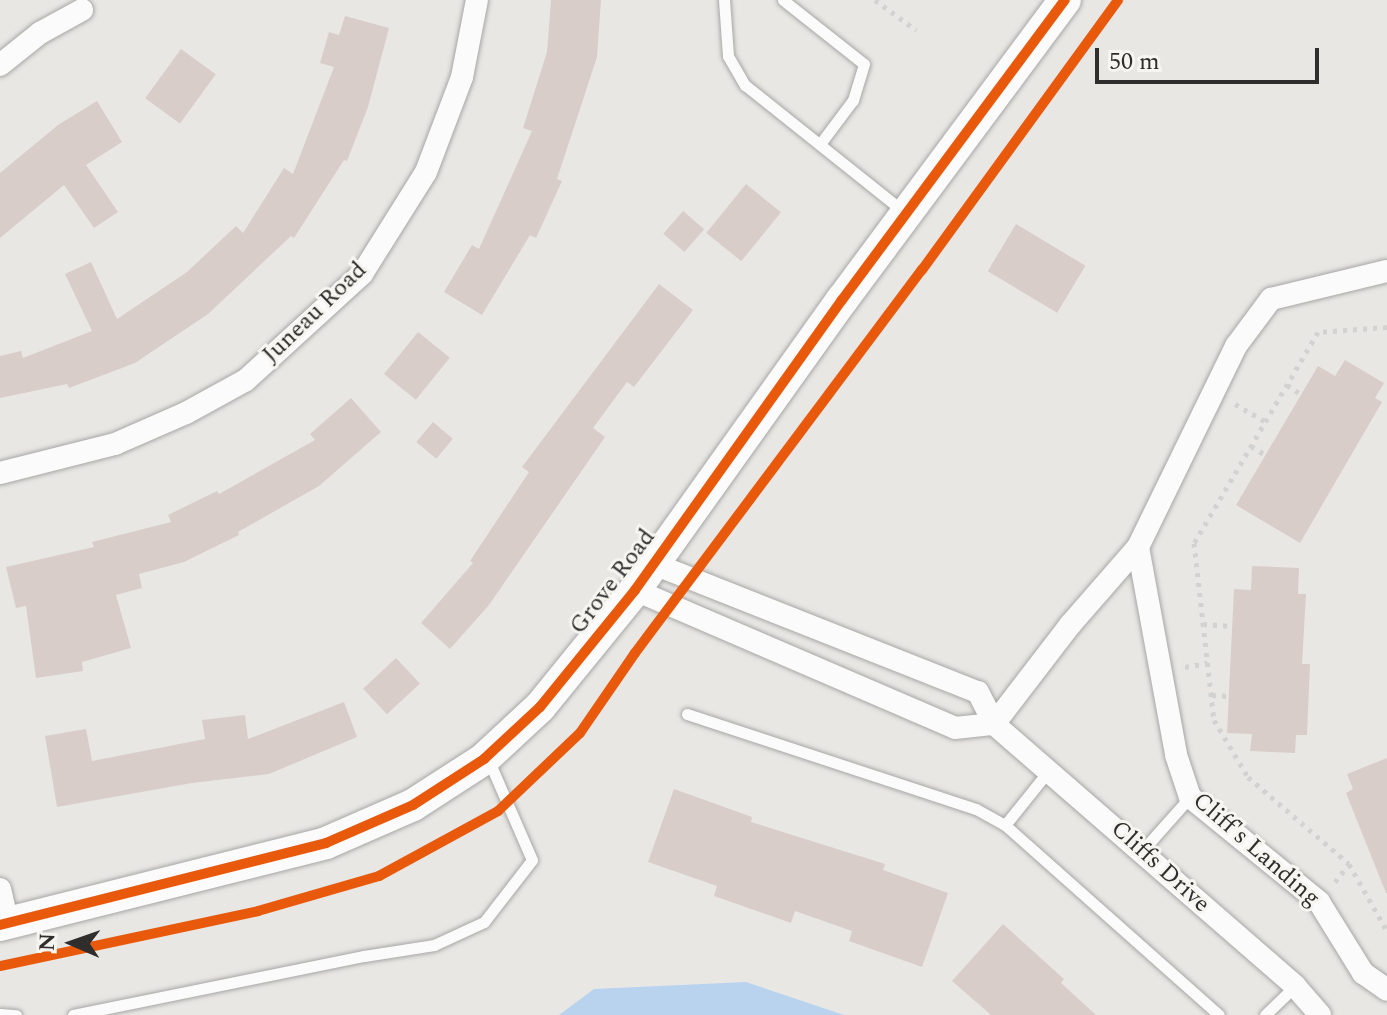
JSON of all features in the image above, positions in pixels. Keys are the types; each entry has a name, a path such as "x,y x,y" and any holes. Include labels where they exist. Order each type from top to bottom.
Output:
{"main road":[{"name":"Grove Road","path":"4,924 326,843 413,805 487,756 540,707 635,590 906,213 1065,0"}],"street":[{"name":"Juneau Road","path":"0,473 115,444 186,413 246,380 362,274 426,172 462,77 477,0"},
{"path":"0,65 40,33 82,10"},
{"path":"635,590 955,728 994,724 1070,625 1138,547 1236,346 1271,299 1387,271"},
{"name":"Cliff's Landing","path":"1138,547 1176,755 1190,797 1319,902 1363,973 1387,990"},
{"name":"Cliffs Drive","path":"654,564 978,692 994,724 1050,769 1295,986 1320,1015"},
{"path":"0,889 4,924"}],"lane":[{"path":"724,0 728,56 745,85 906,213"},
{"path":"783,0 864,64 853,100 820,144"},
{"path":"687,714 976,809 1005,825 1219,1015"},
{"path":"73,1015 364,956 434,945 484,922 532,860 487,756"},
{"path":"1005,825 1050,769"},
{"path":"1142,851 1190,797"},
{"path":"1265,1015 1295,986"},
{"path":"0,1014 16,1015"}],"path":[{"path":"875,0 916,30"},
{"path":"1387,327 1318,332 1194,543 1214,720 1248,777 1349,864 1387,931"},
{"path":"1287,385 1301,394"},
{"path":"1213,391 1265,421"},
{"path":"1251,446 1266,455"},
{"path":"1203,624 1232,626"},
{"path":"1212,695 1229,696"}],"water":[{"path":"746,982 844,1015 559,1015 594,989"}],"building":[{"path":"551,0 601,0 597,57 557,179 562,181 536,238 530,235 482,315 444,292 472,245 479,249 532,131 523,128 547,52"},
{"path":"345,16 389,28 368,107 347,161 344,160 294,238 291,236 208,314 135,363 69,388 67,384 0,398 0,356 21,351 23,358 92,331 65,274 91,262 117,319 187,272 236,226 243,233 284,168 293,174 334,67 320,63 329,32 339,35"},
{"path":"181,49 216,74 180,124 145,98"},
{"path":"97,101 122,142 86,165 118,212 94,228 64,185 0,238 0,173 58,125"},
{"path":"746,184 781,212 741,261 706,233"},
{"path":"683,211 704,229 684,252 663,234"},
{"path":"1016,224 1085,266 1057,313 988,271"},
{"path":"659,284 693,310 634,387 627,382 593,428 605,437 489,605 450,649 421,623 473,563 470,561 529,472 522,467"},
{"path":"418,332 450,358 416,400 384,374"},
{"path":"1345,360 1384,383 1375,398 1382,402 1300,543 1236,505 1318,366 1335,376"},
{"path":"351,398 381,432 319,486 238,532 239,535 184,562 139,574 142,588 116,595 131,648 82,662 83,671 36,678 26,606 16,608 6,567 94,547 92,542 171,522 168,515 217,491 219,494 315,440 310,434"},
{"path":"433,422 453,439 436,459 416,442"},
{"path":"1252,566 1299,568 1298,594 1306,594 1302,664 1310,664 1307,735 1296,735 1295,753 1250,751 1252,734 1227,733 1234,589 1251,590"},
{"path":"396,658 420,684 387,714 363,689"},
{"path":"344,702 357,737 269,774 192,783 57,807 45,736 86,729 92,761 205,739 202,720 245,715 248,739"},
{"path":"1387,758 1386,893 1346,793 1353,789 1347,774"},
{"path":"674,789 752,817 751,822 885,864 883,870 948,893 922,967 849,941 852,931 795,911 791,923 714,896 717,886 648,862"},
{"path":"1003,924 1064,979 1061,983 1096,1015 991,1015 952,981"}],"cycle path":[{"path":"0,925 326,843 413,805 484,759 540,707 635,590 842,300 1065,0"},
{"path":"0,966 258,911 379,876 498,811 580,733 635,653 922,270 1118,0"}]}
